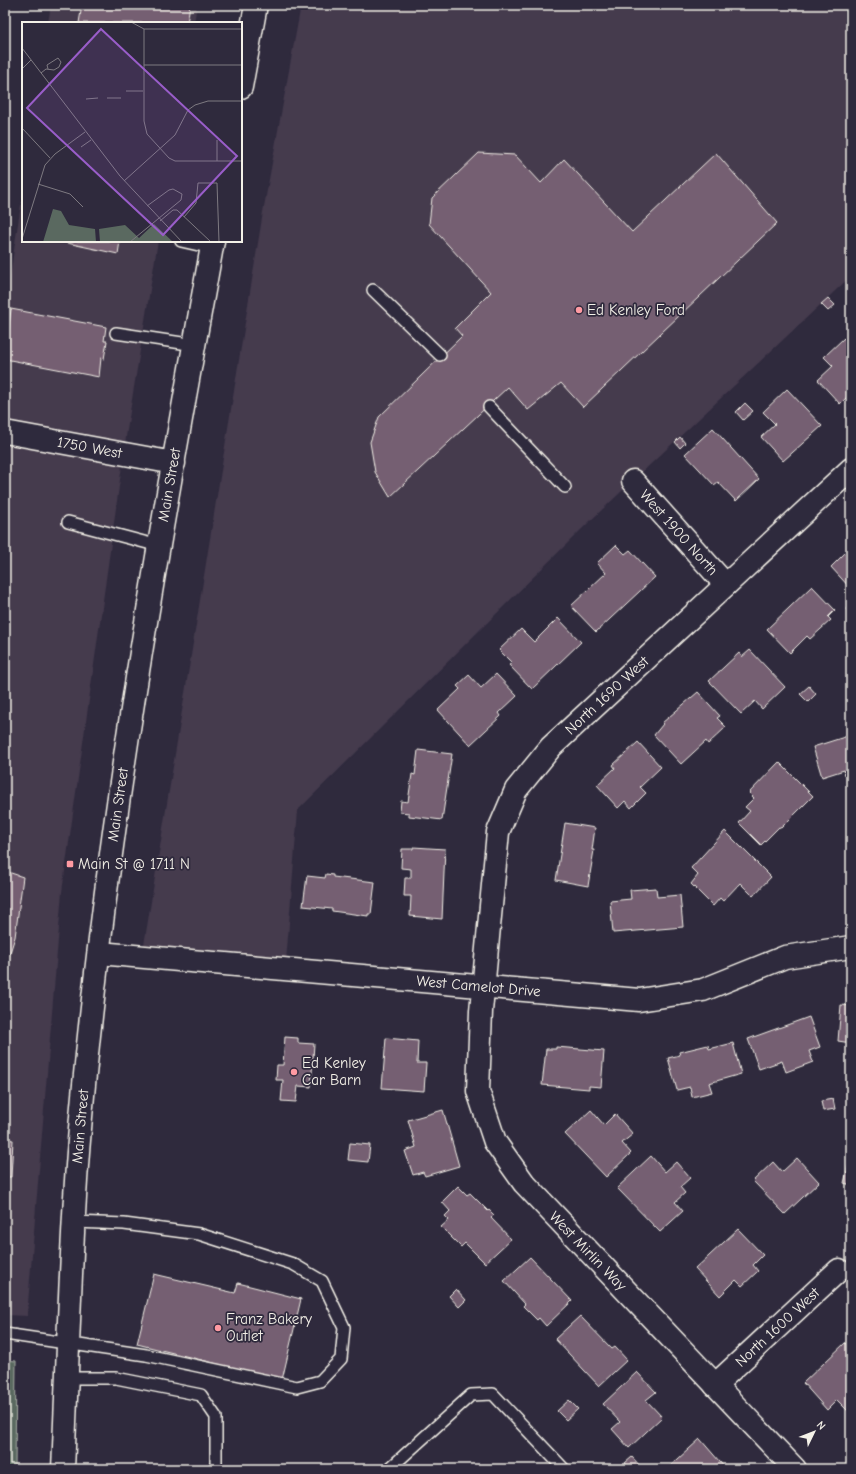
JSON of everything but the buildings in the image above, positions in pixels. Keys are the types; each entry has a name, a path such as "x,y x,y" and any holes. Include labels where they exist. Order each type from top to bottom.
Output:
{"street":[{"path":"242,82 256,5"},
{"name":"Main Street","path":"63,1469 78,1154 99,953 129,730 158,546 213,244"},
{"name":"1750 West","path":"5,432 174,463"},
{"name":"North 1690 West","path":"483,987 498,832 516,790 552,747 725,584 851,469"},
{"name":"West 1900 North","path":"634,481 725,584"},
{"name":"West Camelot Drive","path":"99,953 639,1000 703,990 785,957 851,947"},
{"name":"West Mirlin Way","path":"483,987 478,1090 495,1142 524,1183 795,1469"},
{"name":"North 1600 West","path":"715,1384 839,1270"}],"lane":[{"path":"192,242 213,244"},
{"path":"373,290 440,355"},
{"path":"116,333 195,345"},
{"path":"489,407 565,487"},
{"path":"68,522 158,546"},
{"path":"5,1334 146,1355 297,1387 320,1381 341,1359 344,1327 322,1281 293,1264 199,1234 124,1224 75,1222"},
{"path":"67,1378 116,1378 201,1395 216,1417 216,1469"},
{"path":"389,1469 471,1395 494,1394 564,1469"}],"shaded area":[{"path":"51,5 197,5 194,22 48,22"},
{"path":"301,5 851,5 851,276 589,522 298,810 286,962 144,945 263,212"},
{"path":"22,198 22,242 158,242 127,430 62,892 27,1316 5,1315 5,309"}],"green space":[{"path":"5,1360 16,1361 15,1469 5,1469"}],"place":[{"name":"Ed Kenley Ford","path":"579,310"},
{"name":"Main St @ 1711 N","path":"70,864"},
{"name":"Ed Kenley Car Barn","path":"294,1072"},
{"name":"Franz Bakery Outlet","path":"218,1328"}]}
